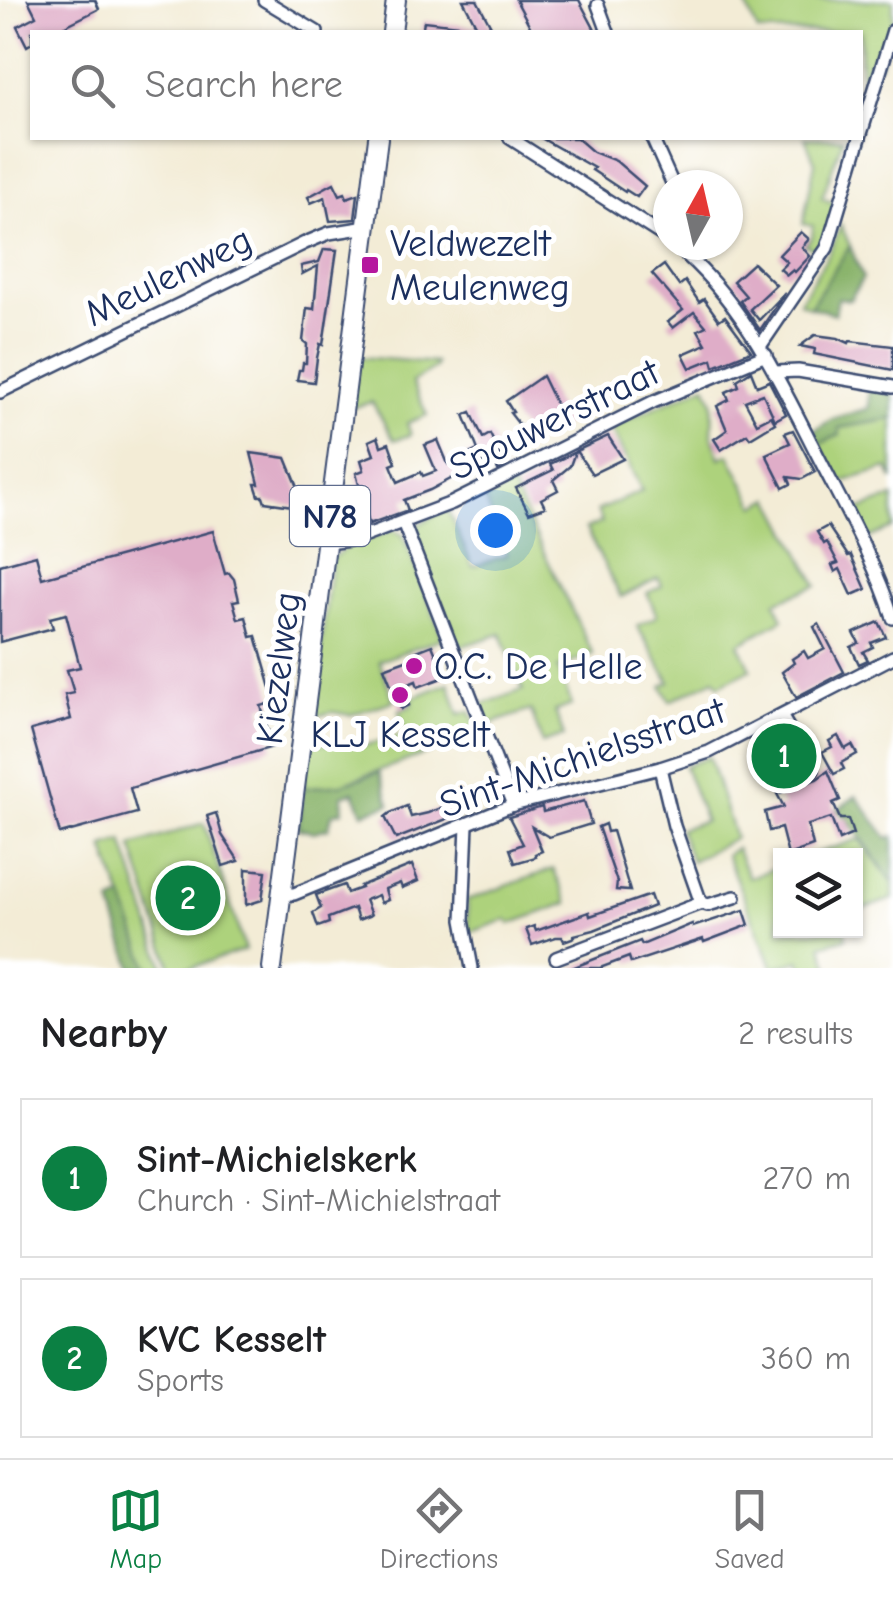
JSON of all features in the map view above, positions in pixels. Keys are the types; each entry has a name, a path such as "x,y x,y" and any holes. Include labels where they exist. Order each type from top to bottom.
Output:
{"main road":[{"path":"392,30 396,0"},
{"name":"Kiezelweg","path":"272,968 378,140"}],"street":[{"path":"264,0 314,30"},
{"path":"598,5 607,30"},
{"path":"863,127 893,30"},
{"path":"513,140 653,229"},
{"path":"653,140 666,170"},
{"path":"764,350 827,248 859,140"},
{"name":"Meulenweg","path":"0,392 305,243 329,233 367,227"},
{"path":"695,261 730,301 764,350 872,561 893,618"},
{"name":"Spouwerstraat","path":"328,534 357,538 452,502 764,350"},
{"path":"776,372 798,370 893,387"},
{"path":"403,522 512,805"},
{"path":"328,534 368,533"},
{"name":"Sint-Michielsstraat","path":"282,894 294,894 512,805 709,752 893,657"},
{"path":"782,717 813,770 788,781"},
{"path":"660,768 674,826 701,903"},
{"path":"467,825 463,920 472,968"},
{"path":"556,958 701,903 708,905 735,897"}],"green space":[{"path":"744,0 893,0 893,22 880,65 869,62 863,81 863,30 757,30"},
{"path":"806,140 842,140 822,198 839,205 822,253 805,245 812,237 813,226 803,224 815,162"},
{"path":"841,225 850,246 810,307 799,302 828,255"},
{"path":"850,246 863,278 850,300 838,298 835,314 810,307"},
{"path":"359,357 436,363 435,368 412,382 427,415 407,423 411,435 394,440 372,402 351,408"},
{"path":"706,385 713,401 712,436 720,458 729,454 756,506 771,498 817,585 775,602 783,619 739,644 751,669 719,685 715,679 670,701 662,686 670,682 637,626 657,616 647,593 662,586 658,578 621,597 586,529 602,522 597,511 642,491 610,427"},
{"path":"868,388 893,393 893,419 839,428 840,435 819,444 812,432 832,419 869,408"},
{"path":"893,419 893,480 888,468 839,483 819,444 840,435 838,428"},
{"path":"508,478 593,654 558,668 572,705 555,711 564,736 542,743 531,710 487,725 480,705 523,690 501,634 456,648 414,535 414,527 447,508 473,567 507,555 482,491"},
{"path":"893,497 893,528 866,539 854,512"},
{"path":"393,530 403,535 443,638 379,661 394,701 350,715 333,712 312,717 332,558 348,546"},
{"path":"449,683 459,714 470,711 480,734 342,784 303,788 309,742 363,746 406,734 399,711 413,705 411,698"},
{"path":"709,757 735,838 691,861 679,829 705,821 684,766"},
{"path":"379,772 390,804 363,813 354,792 342,795 343,811 332,814 329,828 314,832 298,829 303,788 342,784"},
{"path":"856,796 888,838 893,836 893,883 837,810"},
{"path":"204,823 245,950 189,968 171,968 132,846"},
{"path":"859,839 893,883 893,899 863,909 863,848 833,848"},
{"path":"123,841 164,968 148,968 104,847"},
{"path":"736,848 749,878 773,869 773,938 846,938 822,945 829,968 803,968 800,960 773,968 726,855"},
{"path":"553,869 568,903 510,924 508,919 469,933 467,900"},
{"path":"123,897 148,968 132,968 111,903"}],"building":[{"path":"28,0 95,0 99,9 57,30 30,30 27,46 17,26 36,16"},
{"path":"463,0 477,0 493,30 422,30 424,21 477,27"},
{"path":"516,0 579,0 595,30 532,30"},
{"path":"545,140 579,140 593,152 616,161 645,186 637,197"},
{"path":"334,183 340,195 345,193 347,198 358,194 355,219 330,221 325,197 311,203 308,197"},
{"path":"801,232 809,239 802,247 810,256 787,275 780,269 787,262 779,255"},
{"path":"324,249 337,250 323,345 320,344 314,382 297,380 306,363 307,344 303,341 307,308 314,309 318,266 302,274 301,266 319,262"},
{"path":"753,263 776,285 750,309 759,320 785,293 760,330 740,301 746,296 733,281"},
{"path":"664,265 679,286 685,281 699,302 704,299 719,320 725,316 751,351 714,366 712,359 690,368 683,354 706,344 698,330 706,326 694,312 673,328 668,322 683,310 652,274"},
{"path":"815,335 849,343 893,346 893,370 814,354 815,349 800,346"},
{"path":"751,371 757,386 769,381 786,414 775,420 763,394 745,401 757,423 771,416 775,423 721,450 714,439 727,430 717,406 729,400 726,392 739,386 737,380"},
{"path":"542,376 566,425 531,440 510,413 513,412 506,401"},
{"path":"471,412 483,438 490,434 505,466 498,470 492,458 404,500 408,510 369,524 356,473 364,470 361,460 374,455 369,441 378,437 381,446 389,443 398,482 421,472 423,476 436,471 425,445 438,440 448,464 478,450 464,415"},
{"path":"793,430 815,472 802,479 788,477 791,484 783,488 766,454 790,443 785,433"},
{"path":"608,436 623,459 592,474 576,451"},
{"path":"575,452 570,466 553,480 558,490 541,499 545,507 529,513 516,488 553,470 550,464"},
{"path":"251,453 286,458 302,497 300,507 265,502 259,496"},
{"path":"828,526 851,555 866,589 852,595 840,569 835,572 832,565 838,563 817,532"},
{"path":"213,531 225,574 234,579 239,600 233,601 238,619 246,617 251,637 256,636 275,702 261,706 273,747 130,788 137,813 60,834 31,730 71,719 65,695 74,693 67,670 80,667 66,614 50,618 53,628 0,642 0,565 36,555 42,578"},
{"path":"879,622 886,637 871,643 873,647 863,652 868,660 859,664 851,647 859,643 854,633"},
{"path":"819,624 844,672 796,697 782,672 804,651 808,658 825,649 814,627"},
{"name":"O.C. De Helle","path":"432,645 445,677 418,687 416,681 401,687 409,705 401,709 384,668 414,657 412,653"},
{"path":"778,734 796,762 795,768 783,773 766,741"},
{"path":"838,736 845,749 852,745 857,754 841,763 844,769 834,774 822,752 832,747 829,741"},
{"path":"828,771 840,800 833,803 840,819 848,819 853,834 839,840 831,818 808,825 813,846 786,848 781,828 769,831 765,812 784,807 777,794"},
{"path":"460,793 467,811 396,839 385,817 390,813 407,806 411,817 428,813 443,807 448,802 446,798"},
{"path":"584,801 591,824 549,837 532,827 542,851 536,857 515,863 510,849 523,844 509,817"},
{"path":"216,813 222,835 239,861 223,866 207,816"},
{"path":"605,824 607,832 612,831 630,891 616,890 617,882 598,827"},
{"path":"412,865 418,881 402,888 400,883 385,889 388,900 381,903 378,895 365,900 371,915 358,920 354,908 328,918 329,923 318,927 313,913 321,908 316,895 344,885 347,893"},
{"path":"246,869 266,871 262,900 246,905"},
{"path":"650,895 654,906 564,941 556,937 532,945 526,929 534,926 536,931"},
{"path":"744,910 749,925 704,942 703,939 631,963 629,957 600,968 572,968 640,941 642,945 692,924 693,927"}],"place":[{"name":"Veldwezelt Meulenweg","path":"370,265"},
{"name":"O.C. De Helle","path":"414,666"},
{"name":"KLJ Kesselt","path":"400,695"},
{"name":"Sint-Michielskerk","path":"784,756"},
{"name":"KVC Kesselt","path":"188,898"}]}
